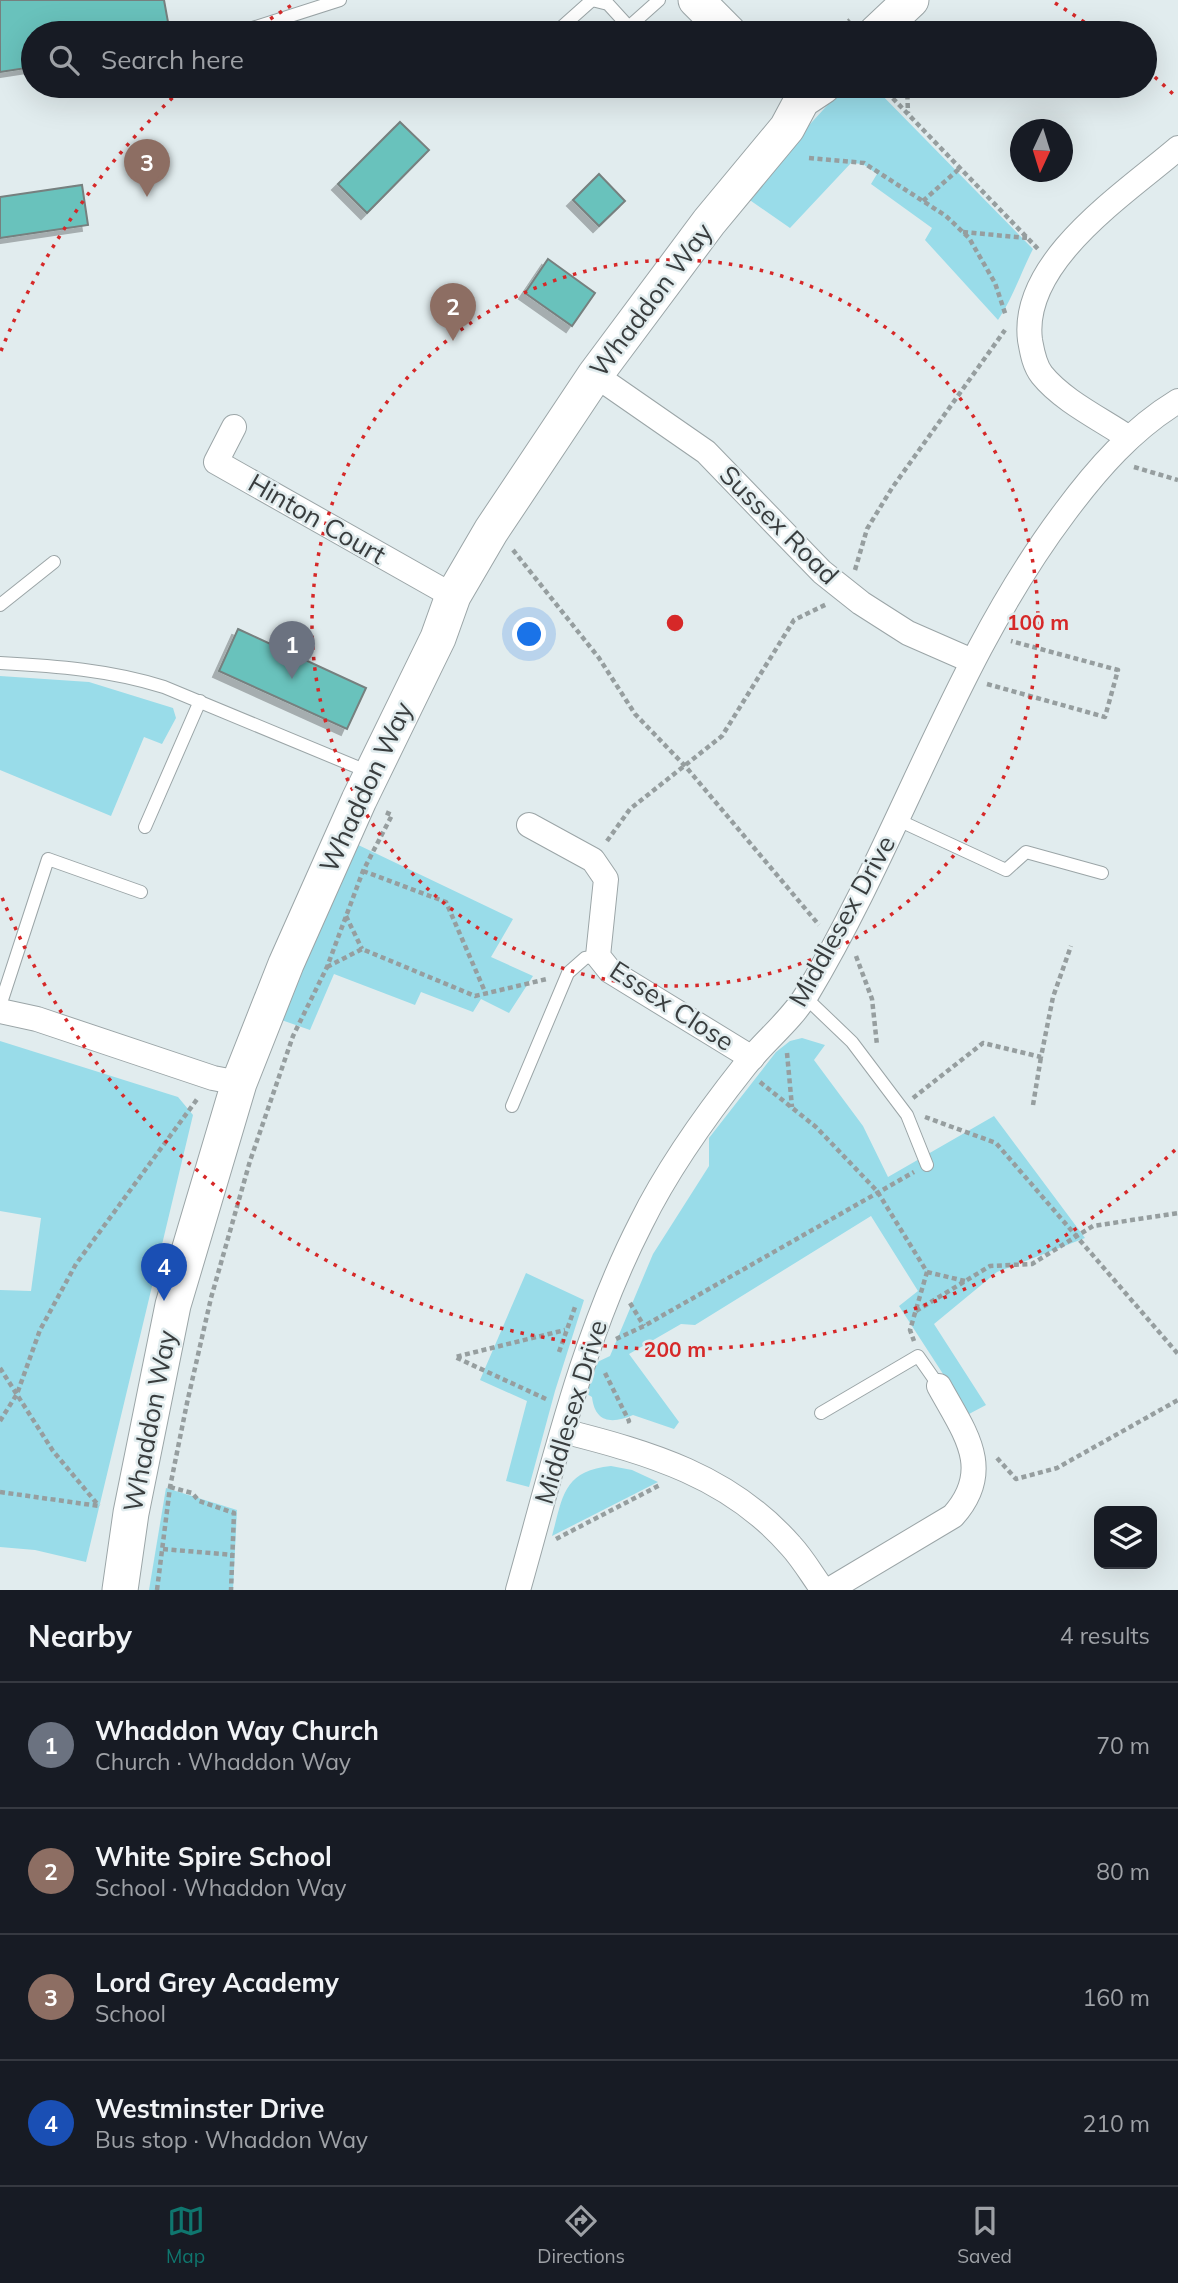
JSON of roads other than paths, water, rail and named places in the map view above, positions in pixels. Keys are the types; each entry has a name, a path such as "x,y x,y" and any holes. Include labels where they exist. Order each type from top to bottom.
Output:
{"street":[{"path":"696,0 717,21"},
{"path":"889,21 911,0"},
{"name":"Whaddon Way","path":"120,1590 115,1510 173,1305 226,1081 286,964 366,787 438,638 453,596 491,531 595,375 709,222 787,128 800,98"},
{"path":"1122,444 1040,373 1032,354 1031,309 1052,264 1066,245 1178,148"},
{"name":"Sussex Road","path":"595,375 706,452 822,572 861,603 978,672"},
{"name":"Middlesex Drive","path":"518,1590 603,1305 641,1221 684,1152 748,1063 805,997 978,672 1030,558 1122,444 1178,401"},
{"name":"Hinton Court","path":"234,427 216,462 453,596"},
{"name":"Essex Close","path":"529,825 593,860 606,880 598,956 610,971 748,1063"},
{"path":"0,1009 226,1081"},
{"path":"829,1590 953,1516 965,1502 974,1482 974,1463 969,1441 939,1386"},
{"path":"563,1432 604,1442 701,1475 750,1505 792,1546 822,1590"}],"lane":[{"path":"274,21 340,0"},
{"path":"635,21 659,0"},
{"path":"569,21 592,1 608,4 619,21"},
{"path":"0,605 54,562"},
{"path":"0,663 88,669 132,677 200,702 366,787"},
{"path":"145,827 200,702"},
{"path":"898,820 1006,870 1026,852 1102,873"},
{"path":"0,1009 48,859 141,892"},
{"path":"512,1106 568,973 585,958 598,956"},
{"path":"805,997 852,1042 901,1108 927,1165"},
{"path":"821,1413 918,1356 939,1386"}],"place":[{"name":"Lord Grey Academy","path":"147,197"},
{"name":"White Spire School","path":"453,341"},
{"name":"Whaddon Way Church","path":"292,679"},
{"name":"Westminster Drive","path":"164,1301"}]}
